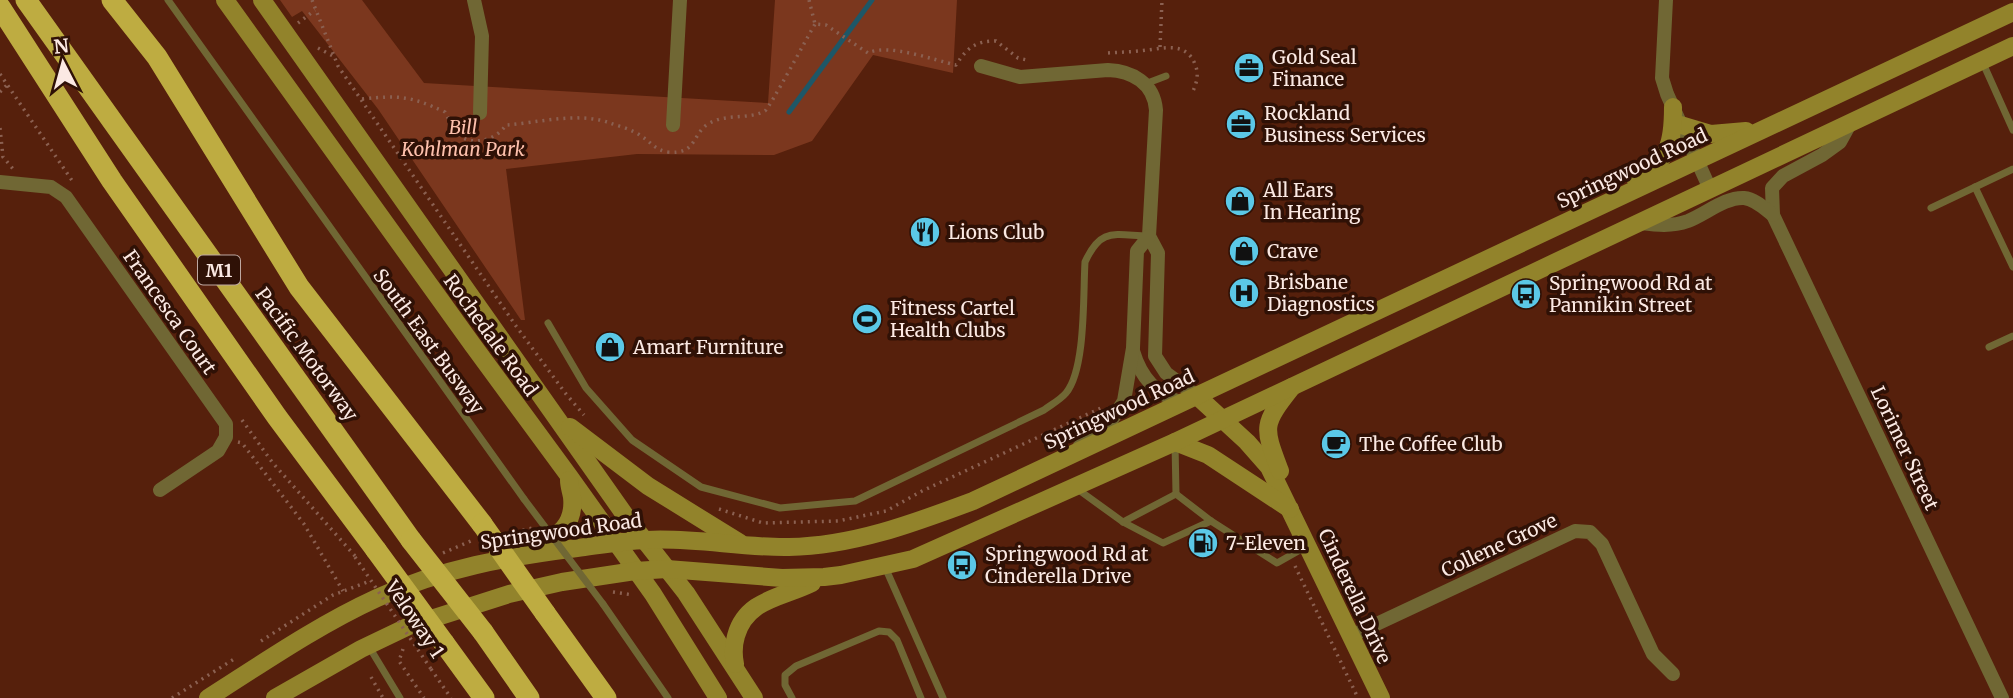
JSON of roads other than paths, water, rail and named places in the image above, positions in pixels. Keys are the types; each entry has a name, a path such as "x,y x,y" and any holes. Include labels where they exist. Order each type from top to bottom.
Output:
{"highway":[{"name":"Pacific Motorway","path":"26,0 411,540 483,632 529,698"},
{"name":"Pacific Motorway","path":"111,0 157,57 299,287 482,524 606,698"},
{"path":"0,7 112,181 277,417 484,698"}],"main road":[{"name":"Rochedale Road","path":"225,0 569,476 662,608 718,698"},
{"name":"Rochedale Road","path":"262,0 644,540 686,593 754,698"},
{"name":"Springwood Road","path":"208,698 305,637 378,598 443,573 498,559 644,540 674,539 790,547 824,544 909,524 973,501 2013,12"},
{"path":"275,698 368,645 409,626 509,594 562,582 667,569 782,578 824,577 913,559 1175,442 2013,46"},
{"path":"1610,202 1628,182 1662,161 1671,139 1673,107"},
{"path":"1681,125 1711,134 1767,128"},
{"path":"1293,511 1269,444 1267,423 1272,412 1294,385"},
{"path":"1190,400 1221,419 1265,460 1293,511"},
{"path":"556,416 648,486 743,545"},
{"path":"1175,442 1208,455 1293,511"},
{"path":"498,559 537,547 566,528 572,518 573,509 569,476"},
{"name":"Cinderella Drive","path":"1293,511 1381,698"},
{"path":"737,670 734,646 741,624 749,612 769,599 824,577"}],"street":[{"path":"474,0 482,36 480,113"},
{"path":"673,125 680,0"},
{"path":"1666,0 1662,78 1710,189"},
{"path":"981,66 1020,77 1114,70 1131,74 1145,84 1155,99 1149,236 1158,253 1155,356 1190,400"},
{"path":"1773,215 1772,188 1783,176 1840,142 1851,122"},
{"name":"Francesca Court","path":"0,182 51,187 66,197 226,424 226,438 218,451 160,490"},
{"path":"1639,223 1665,226 1688,221 1732,199 1744,198 1753,200 1773,215"},
{"name":"Lorimer Street","path":"1773,215 2002,698"},
{"path":"1064,458 1111,421 1120,410 1133,348 1138,251 1149,236"},
{"path":"1133,348 1137,365 1146,380 1159,391 1190,400"},
{"name":"Collene Grove","path":"1351,636 1575,531 1590,532 1602,544 1653,654 1673,674"}],"lane":[{"name":"South East Busway","path":"168,0 668,698"},
{"path":"1981,60 2013,131"},
{"path":"1145,84 1166,75"},
{"path":"1931,208 2013,169"},
{"path":"1975,187 2013,267"},
{"path":"548,323 586,388 632,440 701,488 780,508 855,501 1044,410 1057,401 1066,392 1077,372 1085,262 1092,246 1100,238 1110,234 1149,236"},
{"path":"1989,347 2013,336"},
{"path":"1175,442 1176,494"},
{"path":"1076,488 1123,522 1163,543 1211,521"},
{"path":"1176,494 1211,521 1277,563 1308,545"},
{"path":"1123,522 1176,494"},
{"path":"884,566 943,698"},
{"path":"792,698 785,685 785,675 796,666 879,631 889,632 897,640 921,698"},
{"path":"368,645 400,698"}],"waterway":[{"path":"789,112 872,0"}],"place":[{"name":"Gold Seal Finance","path":"1249,68"},
{"name":"Rockland Business Services","path":"1241,124"},
{"name":"All Ears In Hearing","path":"1240,201"},
{"name":"Lions Club","path":"925,232"},
{"name":"Crave","path":"1244,251"},
{"name":"Brisbane Diagnostics","path":"1244,293"},
{"name":"Springwood Rd at Pannikin Street","path":"1526,294"},
{"name":"Fitness Cartel Health Clubs","path":"867,319"},
{"name":"Amart Furniture","path":"610,347"},
{"name":"The Coffee Club","path":"1336,444"},
{"name":"7-Eleven","path":"1203,543"},
{"name":"Springwood Rd at Cinderella Drive","path":"962,565"}],"park label":[{"name":"Bill Kohlman Park","path":"463,138"}]}
